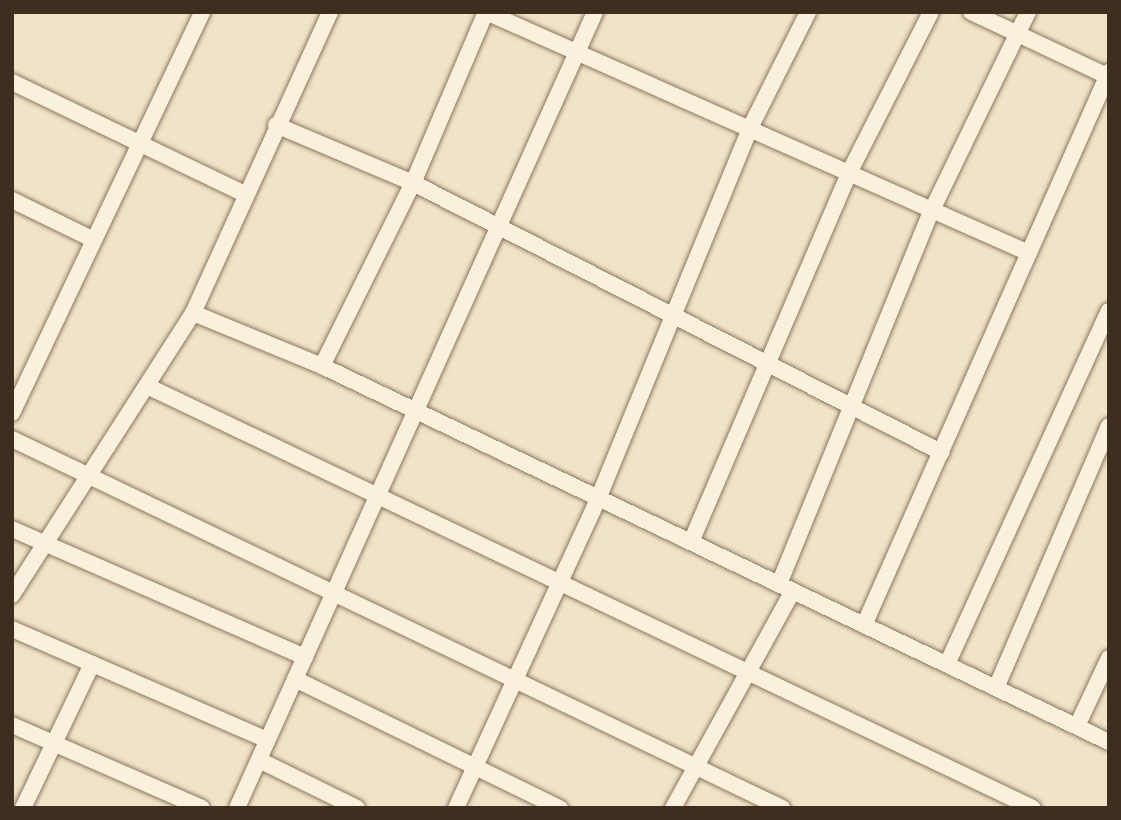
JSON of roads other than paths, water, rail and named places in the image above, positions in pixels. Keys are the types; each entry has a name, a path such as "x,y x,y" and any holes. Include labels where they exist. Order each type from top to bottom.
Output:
{"street":[{"path":"12,413 202,12"},
{"path":"12,595 92,475 193,313 243,193 330,12"},
{"path":"322,366 413,183 486,12 749,130 850,171 930,214 1029,253"},
{"path":"237,808 496,227 595,12"},
{"path":"456,808 598,499 676,317 749,130 808,12"},
{"path":"691,542 772,360 850,171 931,12"},
{"path":"865,623 1108,75 971,12"},
{"path":"673,808 748,672 786,587 853,401 930,214 1027,12"},
{"path":"12,82 141,141 243,193"},
{"path":"276,125 413,183 676,317 772,360 853,401 941,452"},
{"path":"12,200 94,240"},
{"path":"948,662 1109,311"},
{"path":"193,313 322,366 1109,741"},
{"path":"147,386 1033,808"},
{"path":"996,688 1109,426"},
{"path":"12,439 92,475 782,808"},
{"path":"12,529 305,657"},
{"path":"12,629 267,740"},
{"path":"1077,726 1109,658"},
{"path":"23,808 50,740 92,664"},
{"path":"295,679 559,808"},
{"path":"12,725 202,808"},
{"path":"259,760 357,808"}]}
